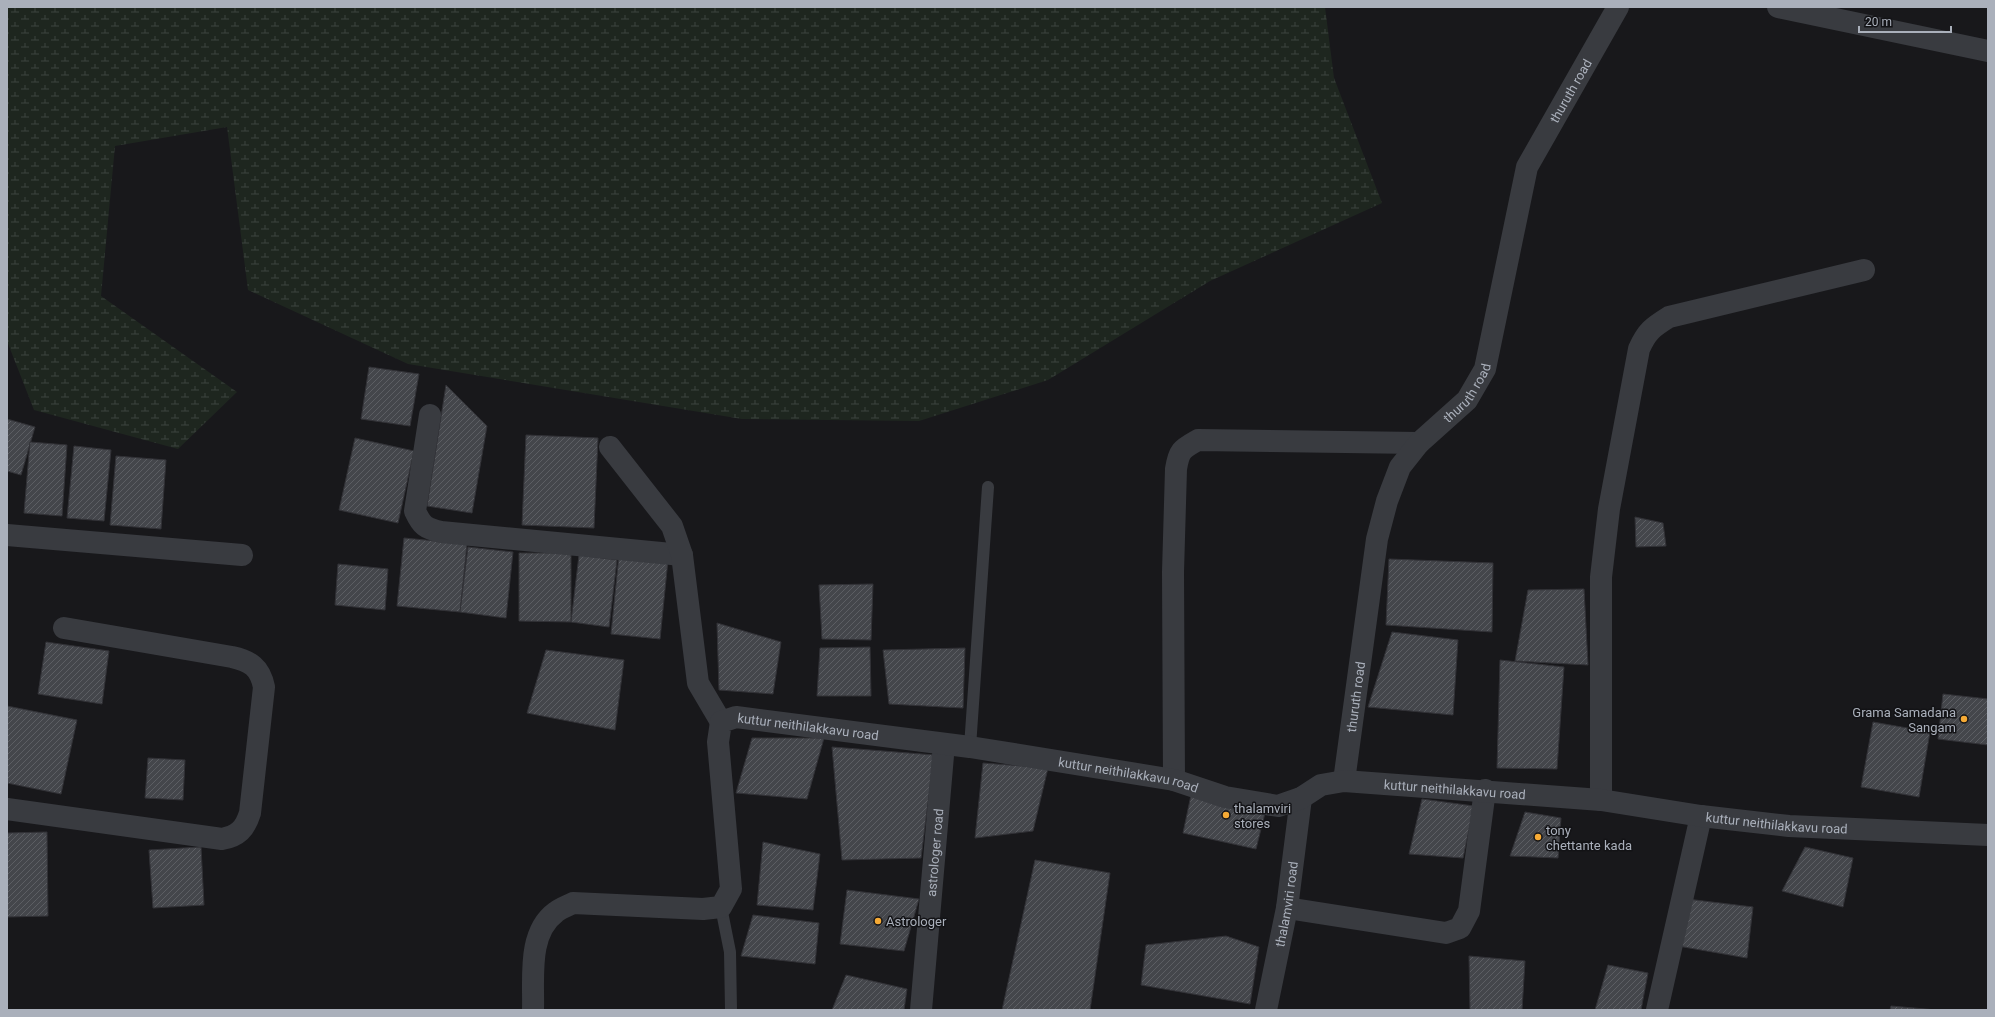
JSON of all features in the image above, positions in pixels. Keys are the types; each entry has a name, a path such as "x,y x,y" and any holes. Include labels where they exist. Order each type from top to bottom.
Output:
{"street":[{"name":"thuruth road","path":"1344,781 1377,539 1400,467 1419,443 1467,400 1485,370 1527,167 1618,7"},
{"path":"1778,7 1988,51"},
{"path":"1601,800 1601,577 1609,509 1639,349 1646,334 1669,317 1864,270"},
{"path":"430,416 415,511 419,520 426,528 441,532 682,555"},
{"path":"1174,780 1173,572 1176,469 1178,456 1182,448 1198,440 1419,443"},
{"path":"610,447 672,526 682,555 698,683 721,722"},
{"path":"7,535 242,555"},
{"path":"7,809 222,839 234,836 242,830 250,813 264,686 262,676 247,660 64,628"},
{"name":"kuttur neithilakkavu road","path":"721,907 731,889 718,742 721,722 736,717 970,747 1174,780 1225,797 1278,806 1301,798 1321,785 1344,781 1486,790 1601,800 1701,816 1789,826 1988,835"},
{"name":"astrologer road","path":"921,1010 944,744"},
{"path":"1286,908 1446,933 1460,928 1470,911 1486,790"},
{"name":"thalamviri road","path":"1266,1010 1286,908 1301,798"},
{"path":"1657,1010 1701,816"},
{"path":"533,1010 535,947 542,927 556,912 573,903 703,909 721,907"}],"lane":[{"path":"970,747 988,487"},
{"path":"721,907 730,952 731,1010"}],"green space":[{"path":"7,7 1325,7 1334,78 1382,203 1210,281 1048,380 919,421 742,419 408,364 248,290 227,127 115,146 101,296 237,392 178,449 34,410 7,341"}],"building":[{"path":"369,367 419,374 410,426 361,419"},
{"path":"446,385 487,426 472,513 427,506"},
{"path":"7,419 35,427 21,475 7,471"},
{"path":"526,435 598,438 594,528 522,525"},
{"path":"355,438 414,451 398,523 339,510"},
{"path":"30,442 67,445 62,516 24,513"},
{"path":"74,446 111,450 104,521 67,518"},
{"path":"116,456 166,460 161,529 110,525"},
{"path":"1635,517 1663,523 1666,546 1636,547"},
{"path":"404,538 467,544 460,612 397,606"},
{"path":"468,547 513,552 506,618 460,612"},
{"path":"519,553 571,553 571,622 519,621"},
{"path":"579,555 617,560 609,627 571,622"},
{"path":"619,555 668,560 660,639 611,634"},
{"path":"1389,559 1493,563 1492,632 1386,625"},
{"path":"338,564 388,569 385,610 335,605"},
{"path":"873,584 871,640 822,639 819,585"},
{"path":"1584,589 1588,665 1515,661 1528,590"},
{"path":"717,623 781,642 773,694 719,690"},
{"path":"1392,632 1458,640 1453,715 1368,707"},
{"path":"46,642 109,651 102,704 38,694"},
{"path":"870,647 871,696 817,696 820,648"},
{"path":"965,648 963,708 889,704 883,650"},
{"path":"546,650 624,660 615,730 527,713"},
{"path":"1500,660 1564,667 1557,769 1497,768"},
{"name":"Grama Samadana Sangam","path":"1943,694 1988,699 1988,745 1938,739"},
{"path":"7,706 77,720 61,794 7,783"},
{"path":"1873,722 1930,732 1919,797 1861,787"},
{"path":"752,738 824,738 807,799 736,793"},
{"path":"832,747 934,755 921,858 842,860"},
{"path":"148,758 185,760 183,800 145,798"},
{"path":"983,763 1048,768 1033,831 975,838"},
{"name":"thalamviri stores","path":"1194,781 1269,797 1256,849 1183,833"},
{"path":"1422,799 1474,806 1463,858 1409,854"},
{"name":"tony chettante kada","path":"1525,812 1561,818 1558,858 1510,856"},
{"path":"47,832 48,916 7,917 7,833"},
{"path":"763,842 820,854 813,910 757,905"},
{"path":"201,847 204,905 153,908 149,850"},
{"path":"1805,847 1853,858 1843,907 1782,891"},
{"path":"1035,860 1110,873 1090,1010 1002,1010"},
{"name":"Astrologer","path":"847,890 919,899 904,951 840,944"},
{"path":"1687,899 1753,907 1747,958 1678,946"},
{"path":"753,915 819,923 815,964 741,956"},
{"path":"1226,936 1259,947 1250,1004 1141,985 1146,945"},
{"path":"1469,956 1525,961 1522,1010 1470,1010"},
{"path":"1608,965 1648,973 1641,1010 1595,1010"},
{"path":"846,975 907,989 904,1010 832,1010"},
{"path":"1891,1006 1937,1010 1890,1010"}],"place":[{"name":"Grama Samadana Sangam","path":"1964,719"},
{"name":"thalamviri stores","path":"1226,815"},
{"name":"tony chettante kada","path":"1538,837"},
{"name":"Astrologer","path":"878,921"}]}
